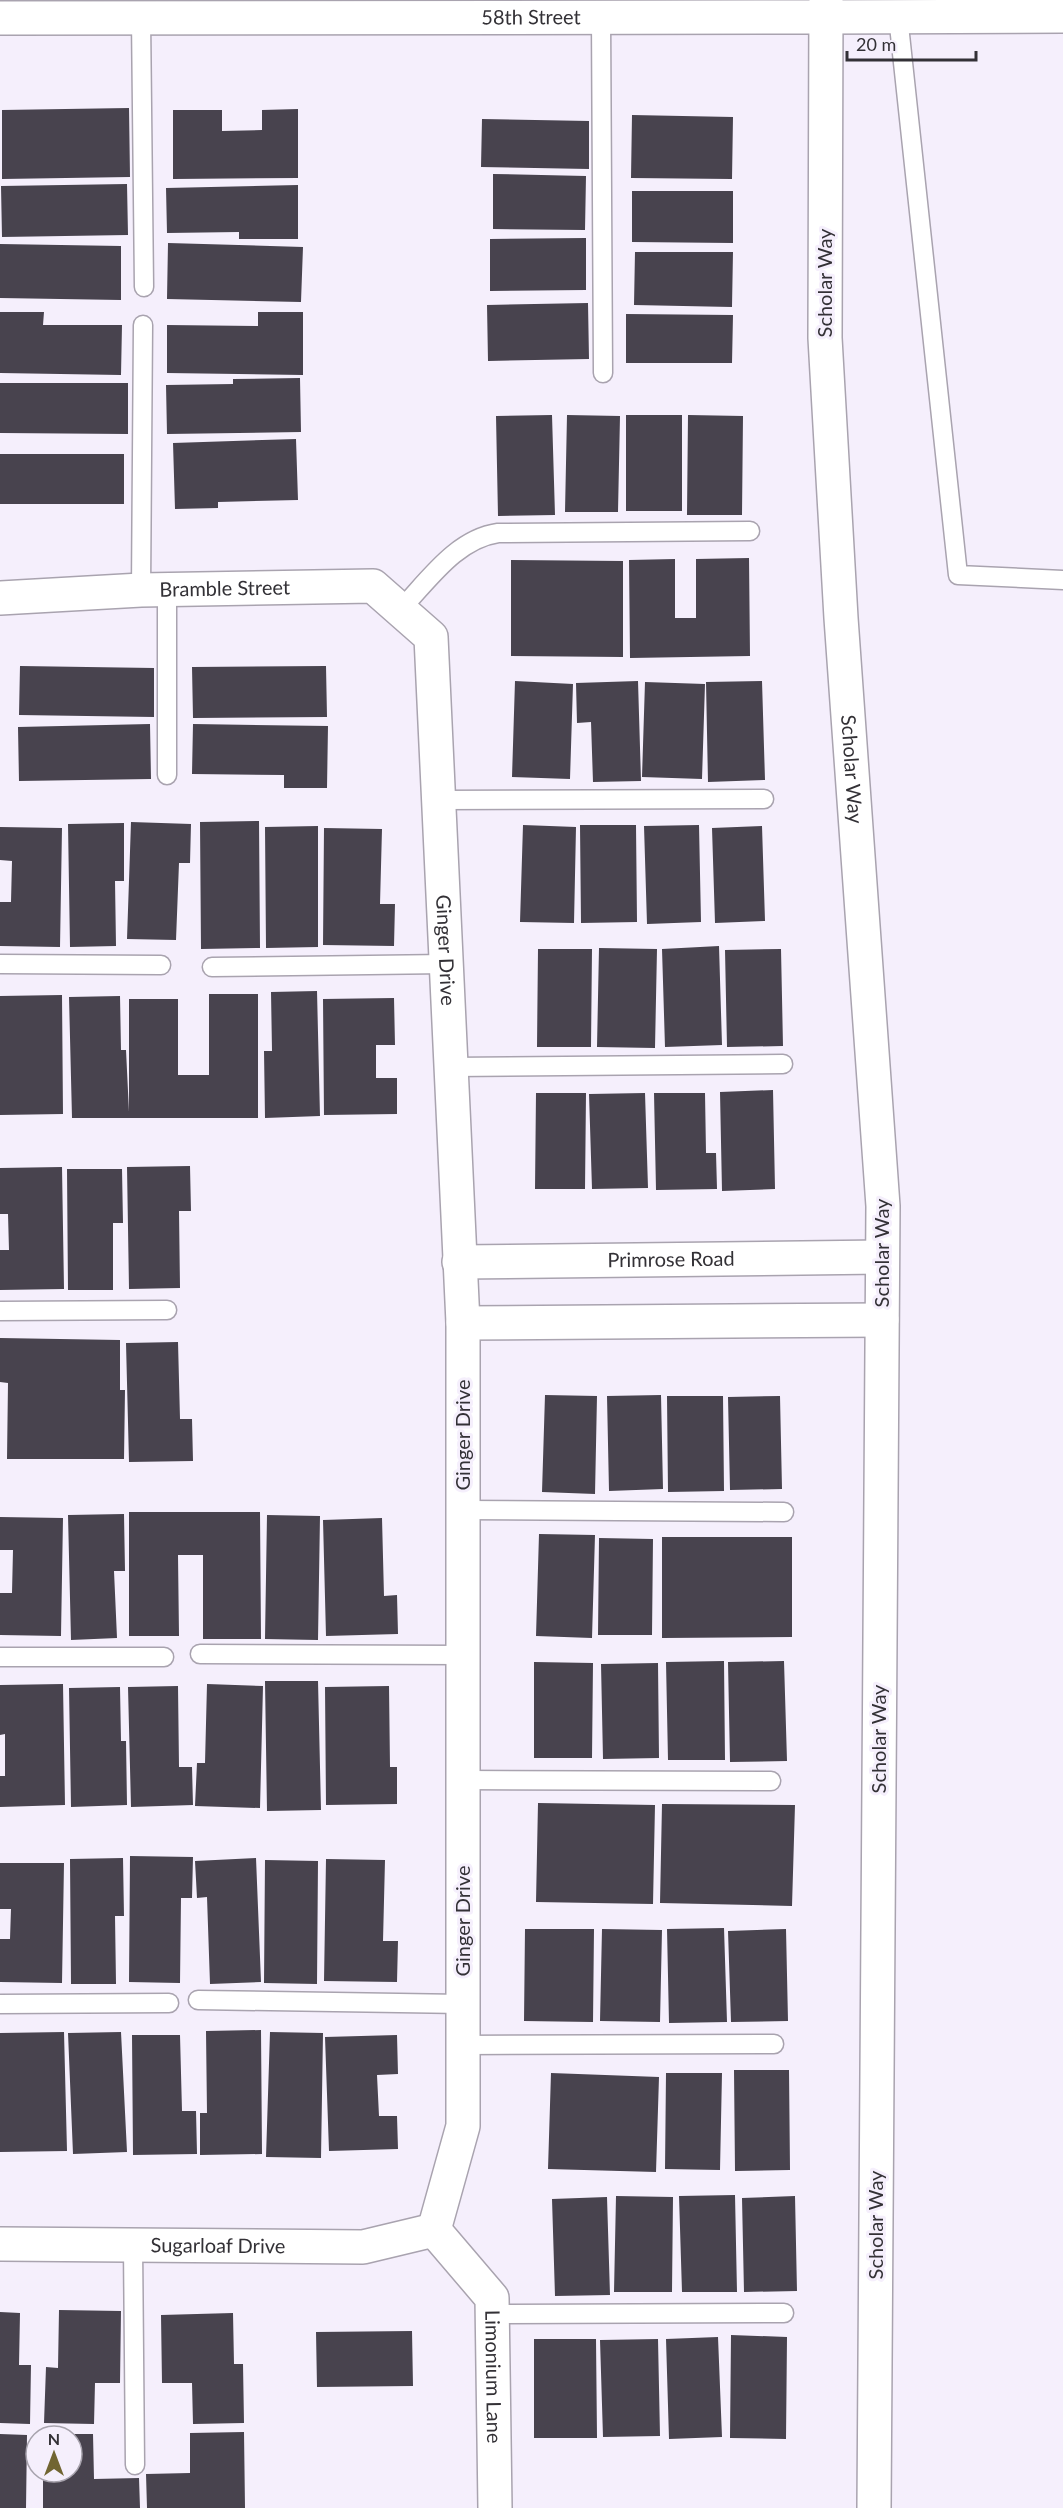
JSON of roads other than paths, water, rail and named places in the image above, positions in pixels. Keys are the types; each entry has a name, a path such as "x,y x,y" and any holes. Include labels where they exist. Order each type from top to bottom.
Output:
{"street":[{"name":"58th Street","path":"0,18 601,17 826,8 898,16 1063,16"},
{"name":"Scholar Way","path":"826,8 825,338 842,629 883,1206 874,2508"},
{"name":"Bramble Street","path":"0,598 154,590 373,586 431,637"},
{"name":"Ginger Drive","path":"431,637 463,1323 463,2126 434,2230"},
{"name":"Primrose Road","path":"459,1262 882,1257"},
{"path":"463,1323 882,1320"},
{"name":"Sugarloaf Drive","path":"0,2244 363,2247 434,2230"},
{"name":"Limonium Lane","path":"434,2230 492,2298 495,2508"}],"lane":[{"path":"898,16 958,575 1063,580"},
{"path":"601,17 603,373"},
{"path":"141,18 144,287"},
{"path":"143,325 154,590 167,775"},
{"path":"400,610 452,556 468,542 482,535 750,531"},
{"path":"439,800 764,799"},
{"path":"0,964 161,965"},
{"path":"212,966 446,964"},
{"path":"451,1067 783,1064"},
{"path":"0,1311 167,1310"},
{"path":"463,1510 784,1512"},
{"path":"200,1654 463,1655"},
{"path":"0,1657 164,1657"},
{"path":"463,1780 771,1781"},
{"path":"198,2000 463,2004"},
{"path":"0,2004 169,2003"},
{"path":"463,2045 774,2044"},
{"path":"133,2245 135,2465"},
{"path":"492,2314 784,2313"}]}
